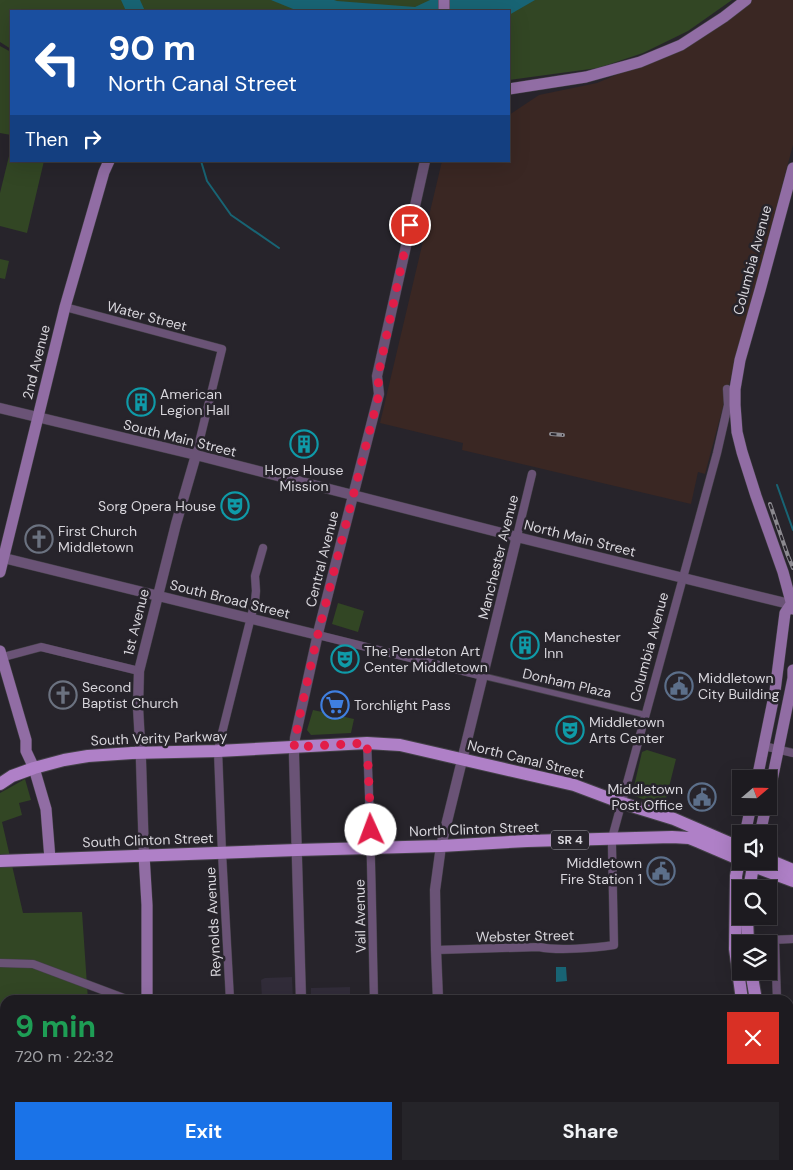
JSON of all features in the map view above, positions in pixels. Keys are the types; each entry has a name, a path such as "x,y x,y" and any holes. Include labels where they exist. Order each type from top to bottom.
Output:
{"main road":[{"path":"510,89 586,77 640,62 681,45 746,0"},
{"name":"2nd Avenue","path":"0,572 2,557 65,307 109,162"},
{"name":"Columbia Avenue","path":"731,389 762,285 793,168"},
{"path":"731,389 740,443 756,496 783,572 792,606 785,613 775,691 759,770"},
{"path":"1,655 26,740 32,746 35,760 34,768 46,810 50,859"},
{"path":"775,770 793,670"},
{"name":"North Canal Street","path":"294,747 367,743 400,745 574,785 622,803 674,819 732,851"},
{"name":"South Verity Parkway","path":"0,784 12,776 34,768 88,756 294,747"},
{"name":"North Clinton Street","path":"297,850 672,837 689,838 732,853"},
{"name":"South Clinton Street","path":"0,861 297,850"},
{"name":"1st Avenue","path":"144,855 147,995"},
{"path":"777,863 793,870"},
{"path":"739,870 736,876 735,949 741,995"},
{"name":"SR 4","path":"770,870 793,881"},
{"path":"753,980 755,995"}],"street":[{"name":"Central Avenue","path":"301,995 294,747 318,635 379,394 378,374 425,162"},
{"name":"Water Street","path":"65,307 222,349"},
{"name":"1st Avenue","path":"144,855 138,707 139,671 222,349"},
{"name":"Columbia Avenue","path":"614,945 612,838 717,453 731,389"},
{"name":"South Main Street","path":"0,408 354,495"},
{"path":"0,414 11,411"},
{"name":"Manchester Avenue","path":"438,995 435,890 441,846 532,474"},
{"name":"North Main Street","path":"354,495 792,606"},
{"name":"Reynolds Avenue","path":"230,995 218,751 256,595 255,576 263,548"},
{"name":"South Broad Street","path":"2,557 483,676"},
{"path":"1,655 41,647 139,671"},
{"name":"Donham Plaza","path":"483,676 646,715"},
{"name":"Vail Avenue","path":"367,743 374,995"},
{"path":"764,746 793,753"},
{"path":"777,940 793,939"},
{"name":"Webster Street","path":"436,950 539,947 549,949 614,945"},
{"path":"0,963 33,964 116,995"},
{"path":"776,980 777,995"}],"shaded area":[{"path":"748,0 793,0 793,145 705,474 698,472 691,504 462,450 463,443 380,423 442,162 510,162 510,114 539,95 597,83 658,57"},
{"path":"292,977 293,995 262,995 261,980 265,978"},
{"path":"350,987 350,995 311,995 311,988"}],"green space":[{"path":"0,0 732,0 688,31 643,53 598,68 510,80 510,10 10,10 10,48 0,42"},
{"path":"0,46 10,51 10,135 0,133"},
{"path":"10,152 10,162 44,162 27,233 0,226 0,193"},
{"path":"0,259 9,261 5,279 0,278"},
{"path":"338,603 364,611 358,632 332,624"},
{"path":"313,710 354,719 351,733 311,735 307,730"},
{"path":"647,750 676,759 664,807 632,795 642,752"},
{"path":"25,779 31,800 19,803 22,815 2,822 23,913 82,912 88,995 0,995 0,793"}],"water":[{"path":"121,0 140,0 145,10 126,10"},
{"path":"271,0 334,0 415,7 430,0 535,0 510,14 510,10 296,10"},
{"path":"556,967 566,967 567,981 556,982"}],"waterway":[{"path":"201,162 207,181 231,215 279,248"},
{"path":"777,485 793,530"}],"railway":[{"path":"551,434 563,435"},
{"path":"770,504 793,568"}],"place":[{"name":"American Legion Hall","path":"141,402"},
{"name":"Hope House Mission","path":"304,444"},
{"name":"Sorg Opera House","path":"235,506"},
{"name":"First Church Middletown","path":"39,539"},
{"name":"Manchester Inn","path":"525,645"},
{"name":"The Pendleton Art Center Middletown","path":"345,659"},
{"name":"Middletown City Building","path":"679,686"},
{"name":"Second Baptist Church","path":"63,695"},
{"name":"Torchlight Pass","path":"335,705"},
{"name":"Middletown Arts Center","path":"570,730"},
{"name":"Middletown Post Office","path":"702,797"},
{"name":"Middletown Fire Station 1","path":"661,871"}],"route":[{"path":"371,830 367,743 294,747 316,642 379,394 378,376 410,225"}]}
